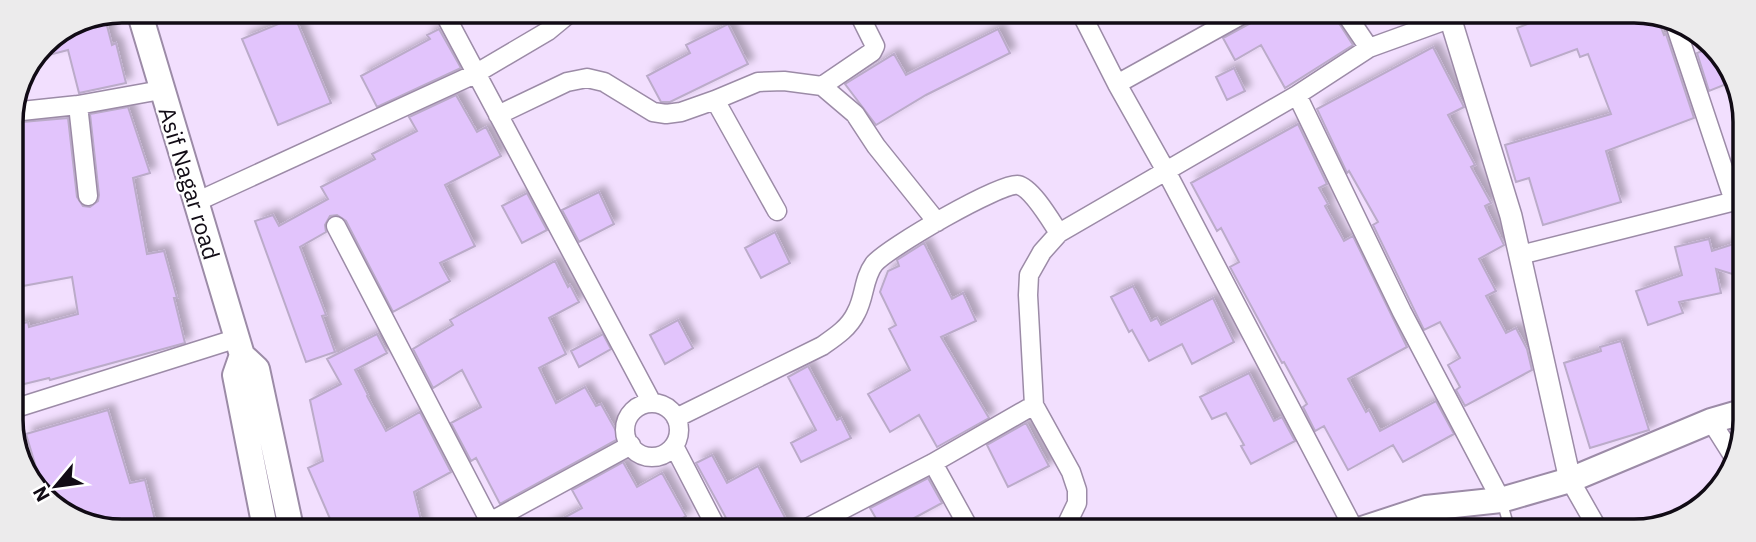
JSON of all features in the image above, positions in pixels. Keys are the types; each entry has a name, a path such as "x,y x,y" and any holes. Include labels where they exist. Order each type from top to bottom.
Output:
{"main road":[{"name":"Asif Nagar road","path":"143,23 240,346 257,369 289,519"},
{"name":"Asif Nagar road","path":"240,346 235,375 263,519"},
{"path":"1393,519 1426,508 1502,500 1570,480 1711,421 1733,415"}],"street":[{"path":"449,23 652,403"},
{"path":"196,202 475,74 558,23"},
{"path":"822,86 872,52 875,46 864,23"},
{"path":"1086,23 1350,519"},
{"path":"1117,84 1227,23"},
{"path":"1352,23 1369,48"},
{"path":"1069,519 1077,503 1077,490 1071,472 1034,405 1029,275 1042,252 1059,233 1297,95 1369,48 1433,23"},
{"path":"1456,23 1511,216 1570,480 1592,519"},
{"path":"1678,33 1733,186"},
{"path":"498,115 567,82 587,78 604,82 653,111 666,114 681,112 758,82 784,80 822,86 855,114 876,146 937,222"},
{"path":"24,111 78,105 161,90"},
{"path":"1297,95 1402,312 1502,500"},
{"path":"715,100 777,211"},
{"path":"78,105 88,196"},
{"path":"676,418 822,346 843,331 857,313 868,273 877,260 892,248 1005,186 1018,185 1030,192 1059,233"},
{"path":"1520,255 1733,201"},
{"path":"336,226 481,519"},
{"path":"23,406 240,346"},
{"path":"652,403 666,407 676,418 679,432 674,446 652,457 636,451 626,432 628,418 638,407 652,403"},
{"path":"824,519 933,463 1034,405"},
{"path":"1711,421 1729,450"},
{"path":"495,519 631,445"},
{"path":"674,446 712,519"},
{"path":"933,463 964,519"},
{"path":"1426,508 1431,519"}],"lane":[{"path":"1502,500 1507,519"}],"building":[{"path":"281,23 298,23 331,103 278,125 242,39"},
{"path":"1251,23 1339,23 1353,45 1285,88 1261,45 1235,60 1223,38"},
{"path":"1530,23 1634,23 1661,26 1664,35 1666,34 1694,118 1606,151 1621,202 1543,225 1529,178 1516,182 1505,145 1611,114 1588,54 1580,57 1577,49 1531,66 1517,28"},
{"path":"728,24 748,64 670,102 661,102 647,76 690,53 686,45"},
{"path":"107,25 112,45 116,43 126,83 79,93 68,50 50,55 72,36"},
{"path":"439,29 461,68 377,107 361,76 430,39 427,35"},
{"path":"998,29 1010,53 926,95 876,125 845,84 894,54 906,75"},
{"path":"1433,47 1464,107 1448,115 1475,165 1471,167 1491,203 1485,206 1504,245 1479,259 1496,291 1486,296 1506,333 1516,328 1527,349 1532,370 1465,406 1456,390 1460,387 1448,365 1460,358 1440,322 1424,330 1373,225 1378,222 1349,171 1347,173 1317,109"},
{"path":"1703,51 1709,57 1726,84 1709,91 1697,53"},
{"path":"1234,68 1245,91 1227,100 1216,77"},
{"path":"456,95 477,132 486,127 501,156 445,185 475,246 440,263 450,281 393,312 346,221 337,215 330,216 325,225 326,232 300,247 326,315 322,316 335,352 306,362 255,221 273,215 279,226 328,199 321,187 375,159 372,154 417,131 409,117"},
{"path":"128,107 150,173 133,178 147,254 164,251 177,298 174,298 185,343 50,380 49,378 23,384 23,323 28,322 29,327 78,314 72,277 23,286 23,122 68,118 77,197 83,206 90,207 98,201 99,195 90,114"},
{"path":"1298,124 1327,184 1319,188 1328,204 1325,206 1344,241 1353,236 1407,347 1348,379 1380,431 1436,401 1454,434 1403,462 1393,445 1348,470 1324,426 1315,431 1303,407 1307,404 1230,267 1239,262 1221,228 1217,231 1191,183"},
{"path":"599,192 614,224 579,242 562,210"},
{"path":"527,193 547,230 522,243 502,206"},
{"path":"775,232 790,263 761,278 745,248"},
{"path":"1709,239 1712,251 1733,244 1733,274 1716,269 1721,293 1679,302 1683,313 1648,325 1636,291 1682,275 1675,247"},
{"path":"924,243 952,299 963,293 976,321 941,337 989,418 937,447 919,415 890,432 868,394 910,370 889,329 896,325 880,292 888,271 899,266 897,260"},
{"path":"555,261 579,302 549,318 566,354 539,368 556,403 585,387 596,406 601,404 620,438 500,504 476,458 471,461 451,423 481,407 462,370 433,388 413,349 453,325 450,320"},
{"path":"1133,286 1151,321 1157,318 1161,325 1213,298 1234,342 1192,364 1182,344 1149,361 1132,330 1129,332 1111,297"},
{"path":"678,320 693,348 665,364 650,335"},
{"path":"377,334 387,353 355,370 367,396 386,431 420,412 451,472 414,492 421,519 330,519 308,468 323,461 310,400 341,384 327,359"},
{"path":"603,334 611,349 579,367 571,351"},
{"path":"1621,341 1649,430 1590,448 1564,363 1601,351 1600,347"},
{"path":"808,366 837,420 841,418 851,438 801,462 791,443 816,430 788,377"},
{"path":"1249,373 1274,421 1282,417 1295,441 1251,464 1226,413 1212,419 1200,397"},
{"path":"108,410 130,483 145,480 155,519 96,516 72,506 57,495 39,475 26,434"},
{"path":"1026,423 1049,466 1008,487 987,445"},
{"path":"712,455 727,483 758,466 786,519 727,519 696,463"},
{"path":"623,462 637,487 662,473 686,516 681,519 562,519 582,508 572,490"},
{"path":"928,478 942,503 912,519 876,519 870,508"}]}
